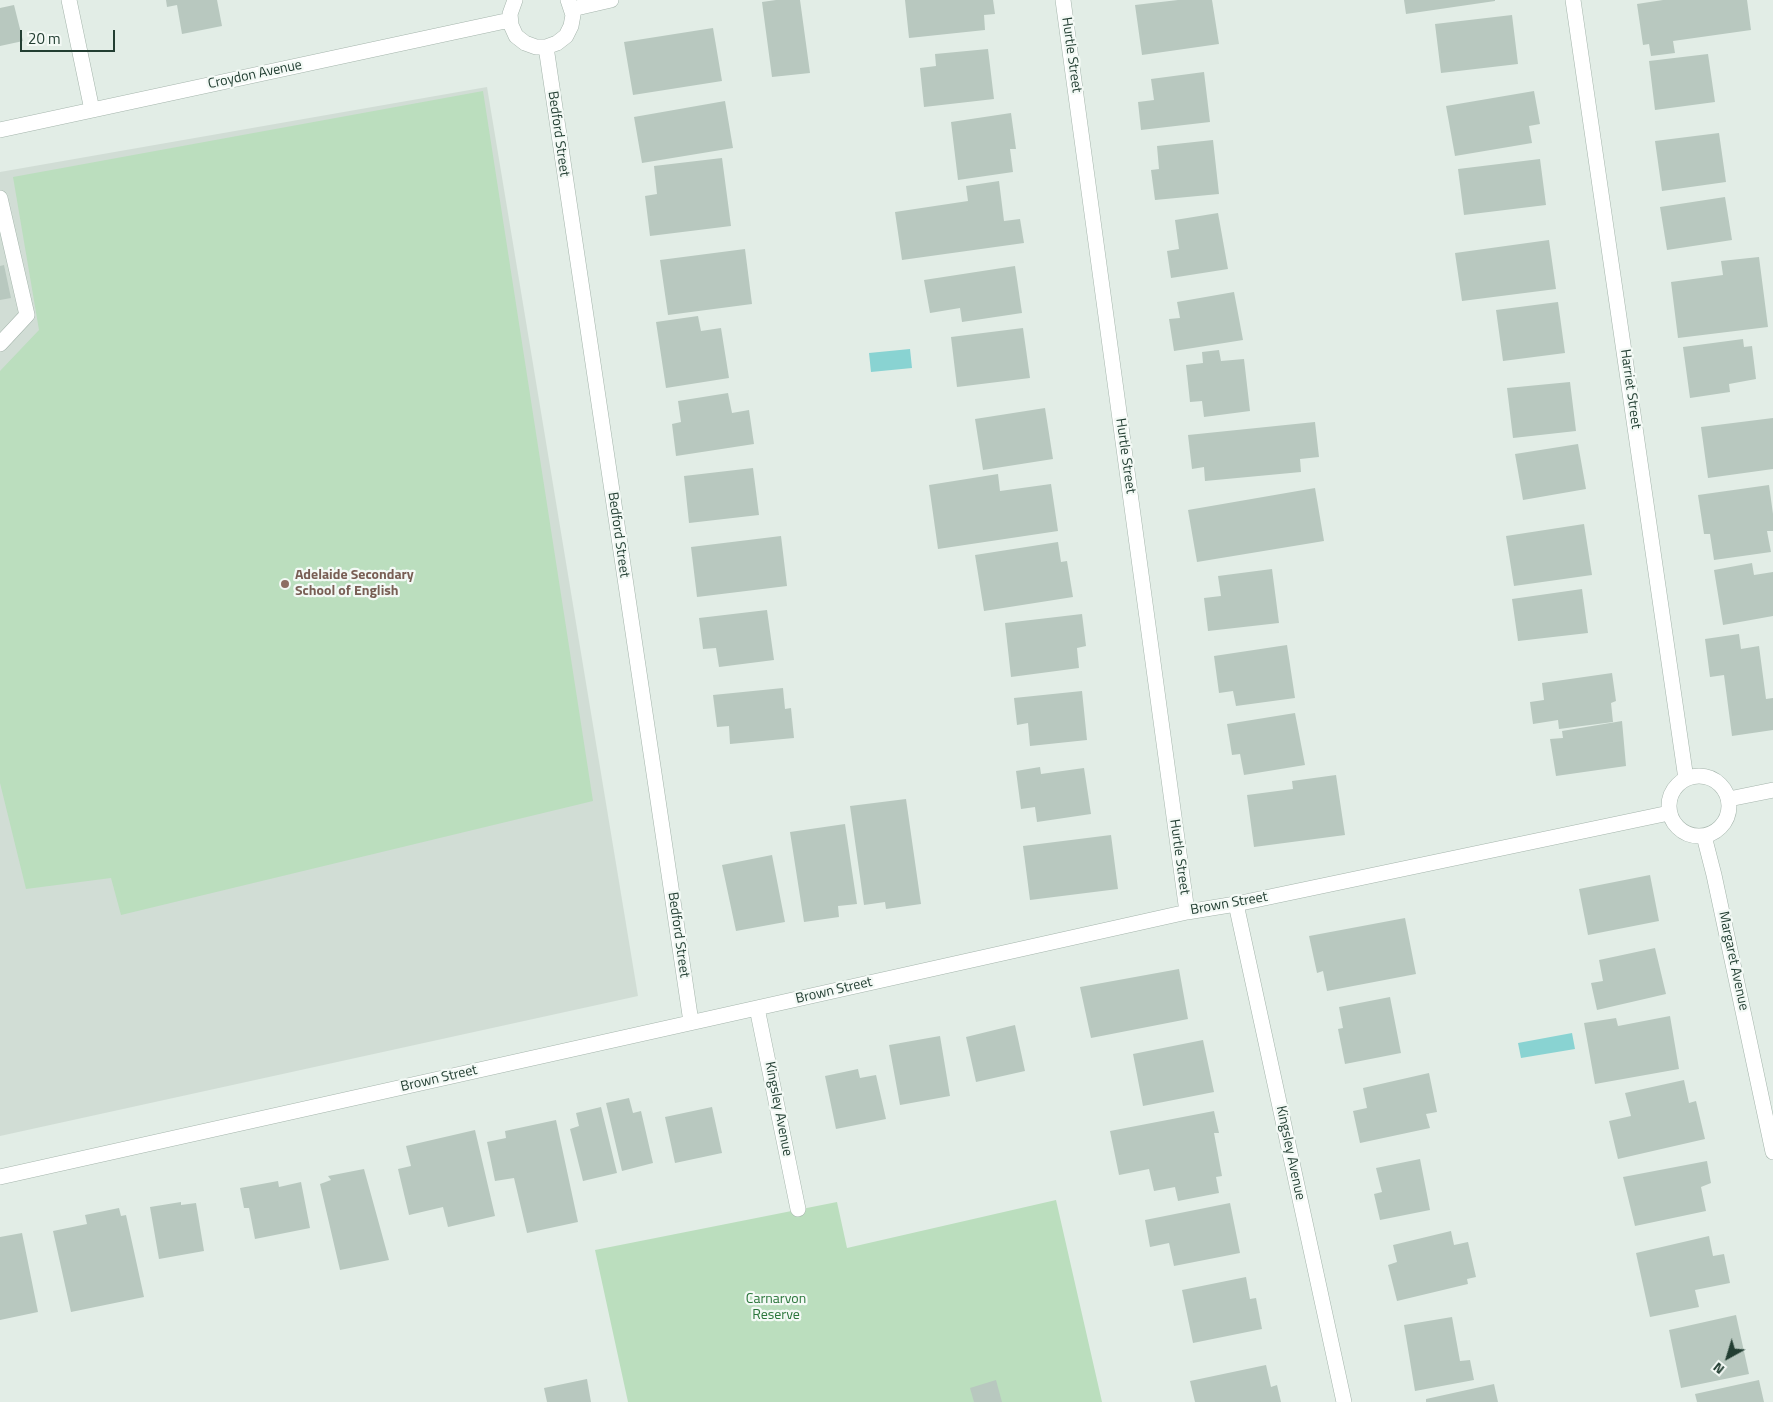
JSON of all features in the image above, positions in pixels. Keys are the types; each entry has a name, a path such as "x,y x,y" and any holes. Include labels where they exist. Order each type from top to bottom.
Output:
{"street":[{"path":"69,0 92,110"},
{"path":"514,0 510,20 516,36 525,43 536,47 546,47 557,43 566,36 571,26 573,15 570,4 611,0"},
{"name":"Hurtle Street","path":"1063,0 1187,912"},
{"name":"Harriet Street","path":"1573,0 1686,779"},
{"name":"Croydon Avenue","path":"0,130 510,20"},
{"name":"Bedford Street","path":"546,47 691,1022"},
{"path":"0,198 27,315 0,344"},
{"path":"1696,776 1716,781 1724,789 1728,799 1729,810 1725,820 1718,829 1704,836 1693,835 1679,829 1669,813 1672,793 1677,785 1686,779 1696,776"},
{"path":"1728,799 1773,790"},
{"name":"Brown Street","path":"0,1177 1187,912 1236,904 1669,813"},
{"name":"Margaret Avenue","path":"1704,836 1766,1086 1773,1152"},
{"name":"Kingsley Avenue","path":"1236,904 1344,1402"},
{"name":"Kingsley Avenue","path":"757,1008 798,1209"}],"shaded area":[{"name":"Adelaide Secondary School of English","path":"487,87 638,996 0,1136 0,172"}],"green space":[{"name":"Adelaide Secondary School of English","path":"483,91 593,801 121,915 111,878 26,889 0,783 0,371 39,330 13,177"},
{"name":"Carnarvon Reserve","path":"1056,1200 1102,1402 628,1402 595,1250 837,1202 847,1248"}],"water":[{"path":"910,349 912,368 871,372 869,353"},
{"path":"1572,1033 1575,1049 1521,1058 1518,1043"}],"building":[{"path":"166,0 217,0 222,26 182,34 177,5 167,7"},
{"path":"800,0 810,73 772,77 762,2"},
{"path":"905,0 993,0 995,14 984,15 985,30 909,38"},
{"path":"1178,0 1212,0 1219,44 1142,55 1135,5"},
{"path":"1404,0 1495,0 1495,1 1406,14"},
{"path":"1663,0 1747,0 1751,30 1673,41 1675,53 1651,56 1649,44 1643,45 1637,4"},
{"path":"14,5 23,41 0,46 0,8"},
{"path":"1512,15 1518,64 1441,73 1435,24"},
{"path":"713,28 722,81 633,95 624,42"},
{"path":"988,49 994,99 924,107 920,68 936,66 935,54"},
{"path":"1708,54 1715,102 1655,110 1649,61"},
{"path":"1204,72 1210,122 1141,130 1138,102 1154,100 1151,79"},
{"path":"1534,91 1540,124 1529,126 1532,143 1455,156 1446,106"},
{"path":"725,101 733,148 642,163 634,117"},
{"path":"1011,113 1016,149 1010,149 1013,172 958,180 951,122"},
{"path":"1719,133 1726,182 1662,191 1655,141"},
{"path":"1213,140 1219,194 1155,200 1151,170 1159,169 1157,146"},
{"path":"722,158 731,226 650,236 645,196 657,194 654,166"},
{"path":"1540,159 1546,205 1464,215 1458,169"},
{"path":"999,181 1004,221 1020,219 1024,243 902,260 895,212 968,201 966,186"},
{"path":"1725,197 1732,240 1667,250 1660,207"},
{"path":"1218,213 1228,269 1171,278 1167,251 1179,249 1175,220"},
{"path":"1549,240 1556,289 1462,301 1455,253"},
{"path":"745,249 752,304 668,315 660,260"},
{"path":"1759,257 1768,327 1678,338 1671,282 1723,275 1721,261"},
{"path":"4,265 11,298 0,300 0,266"},
{"path":"1015,266 1022,313 962,322 960,308 930,313 924,280"},
{"path":"1234,292 1243,340 1174,351 1169,319 1180,318 1177,302"},
{"path":"1558,302 1565,353 1503,361 1496,310"},
{"path":"698,316 701,331 721,328 729,378 666,388 656,322"},
{"path":"1023,328 1030,378 957,387 951,337"},
{"path":"1743,339 1744,347 1752,346 1756,379 1729,384 1730,392 1690,398 1683,347"},
{"path":"1219,350 1221,361 1244,359 1250,411 1204,417 1202,401 1190,402 1186,365 1203,363 1202,352"},
{"path":"1570,382 1576,431 1513,438 1507,388"},
{"path":"728,393 732,413 749,410 754,444 676,456 672,424 681,422 678,401"},
{"path":"1045,408 1053,459 983,470 975,419"},
{"path":"1773,418 1773,469 1708,478 1701,427"},
{"path":"1315,422 1319,457 1300,459 1301,472 1205,481 1204,467 1192,469 1188,435"},
{"path":"1578,444 1586,489 1523,500 1515,454"},
{"path":"753,468 759,515 689,523 684,476"},
{"path":"998,474 1000,491 1051,484 1058,531 938,549 929,485"},
{"path":"1769,485 1773,531 1767,531 1771,552 1714,560 1710,534 1704,534 1698,495"},
{"path":"1315,488 1324,541 1197,562 1188,510"},
{"path":"1584,524 1592,575 1514,586 1506,536"},
{"path":"781,536 787,586 697,597 691,547"},
{"path":"1058,542 1061,562 1067,561 1073,597 984,611 975,555"},
{"path":"1752,563 1754,575 1773,572 1773,616 1723,625 1714,570"},
{"path":"1272,569 1279,623 1208,631 1204,598 1221,596 1218,576"},
{"path":"1582,589 1588,633 1518,641 1512,599"},
{"path":"767,610 774,660 719,667 716,648 703,649 699,618"},
{"path":"1082,614 1086,646 1077,648 1079,668 1011,677 1005,623"},
{"path":"1739,634 1741,649 1759,646 1766,699 1773,698 1773,730 1732,736 1724,675 1710,677 1705,639"},
{"path":"1287,645 1295,698 1236,706 1233,691 1219,693 1214,656"},
{"path":"1612,673 1616,701 1611,703 1613,722 1559,729 1558,720 1533,724 1530,702 1544,700 1542,683"},
{"path":"783,688 785,709 791,708 794,738 730,744 729,726 717,727 713,695"},
{"path":"1082,691 1087,740 1030,746 1028,723 1017,725 1014,698"},
{"path":"1295,713 1305,765 1244,775 1240,754 1232,755 1227,724"},
{"path":"1622,721 1626,766 1556,776 1550,739 1563,738 1562,731"},
{"path":"1040,767 1041,774 1084,768 1091,814 1037,822 1035,807 1021,809 1016,771"},
{"path":"1336,775 1345,835 1254,847 1247,795 1293,789 1292,781"},
{"path":"906,799 921,904 886,909 885,902 864,905 850,806"},
{"path":"845,824 857,904 838,906 839,917 804,922 790,832"},
{"path":"1111,835 1118,889 1030,900 1023,846"},
{"path":"772,855 785,922 736,931 722,865"},
{"path":"1650,875 1659,921 1588,935 1579,889"},
{"path":"1405,918 1416,974 1327,991 1323,971 1317,973 1309,936"},
{"path":"1655,948 1666,994 1597,1010 1591,983 1603,981 1599,960"},
{"path":"1179,969 1188,1019 1091,1038 1080,987"},
{"path":"1390,997 1401,1053 1345,1064 1338,1029 1343,1028 1339,1007"},
{"path":"1670,1016 1679,1069 1595,1084 1584,1023 1616,1018 1618,1026"},
{"path":"1015,1025 1025,1071 976,1082 966,1037"},
{"path":"940,1036 950,1096 900,1105 889,1045"},
{"path":"1203,1040 1214,1092 1143,1106 1133,1054"},
{"path":"858,1069 860,1078 876,1075 886,1119 836,1129 825,1076"},
{"path":"1429,1073 1437,1112 1426,1114 1430,1128 1360,1143 1353,1111 1367,1108 1363,1088"},
{"path":"1684,1080 1689,1103 1696,1101 1705,1139 1618,1159 1609,1121 1631,1116 1625,1093"},
{"path":"629,1098 633,1113 641,1111 653,1163 622,1171 606,1103"},
{"path":"601,1107 617,1173 583,1181 570,1129 579,1126 576,1113"},
{"path":"712,1107 722,1153 675,1163 665,1117"},
{"path":"1214,1111 1219,1133 1214,1133 1222,1176 1216,1177 1219,1193 1178,1201 1175,1187 1154,1191 1149,1169 1119,1175 1110,1131"},
{"path":"556,1120 578,1222 527,1233 514,1178 495,1181 487,1142 506,1138 505,1131"},
{"path":"475,1130 495,1216 448,1227 443,1207 409,1215 398,1169 411,1166 406,1146"},
{"path":"1420,1159 1430,1210 1380,1220 1374,1194 1382,1192 1376,1168"},
{"path":"1707,1161 1711,1183 1701,1187 1706,1211 1635,1226 1623,1177"},
{"path":"364,1169 389,1260 340,1270 320,1184 331,1180 328,1176"},
{"path":"278,1181 279,1187 301,1182 310,1228 255,1239 249,1208 244,1208 240,1188"},
{"path":"181,1202 181,1205 196,1203 204,1251 159,1259 150,1207"},
{"path":"1230,1203 1240,1253 1174,1266 1169,1243 1150,1247 1145,1220"},
{"path":"119,1208 121,1216 126,1215 144,1297 71,1312 53,1231 87,1224 85,1215"},
{"path":"1451,1231 1454,1245 1468,1242 1476,1277 1467,1279 1468,1284 1397,1301 1388,1265 1397,1262 1393,1245"},
{"path":"22,1233 38,1312 0,1320 0,1237"},
{"path":"1709,1236 1713,1256 1724,1254 1730,1283 1695,1290 1699,1307 1650,1317 1636,1253"},
{"path":"1246,1277 1250,1299 1256,1298 1262,1329 1193,1343 1182,1290"},
{"path":"1736,1315 1749,1374 1681,1388 1669,1330"},
{"path":"1452,1317 1460,1361 1470,1360 1474,1380 1415,1391 1404,1325"},
{"path":"1266,1365 1271,1387 1277,1385 1281,1402 1195,1402 1190,1381"},
{"path":"587,1379 591,1402 547,1402 544,1388"},
{"path":"996,1380 1002,1402 974,1402 970,1388"},
{"path":"1759,1380 1764,1402 1697,1402 1695,1394"},
{"path":"1494,1384 1498,1402 1426,1402 1426,1399"}],"place":[{"name":"Adelaide Secondary School of English","path":"285,584"}]}
